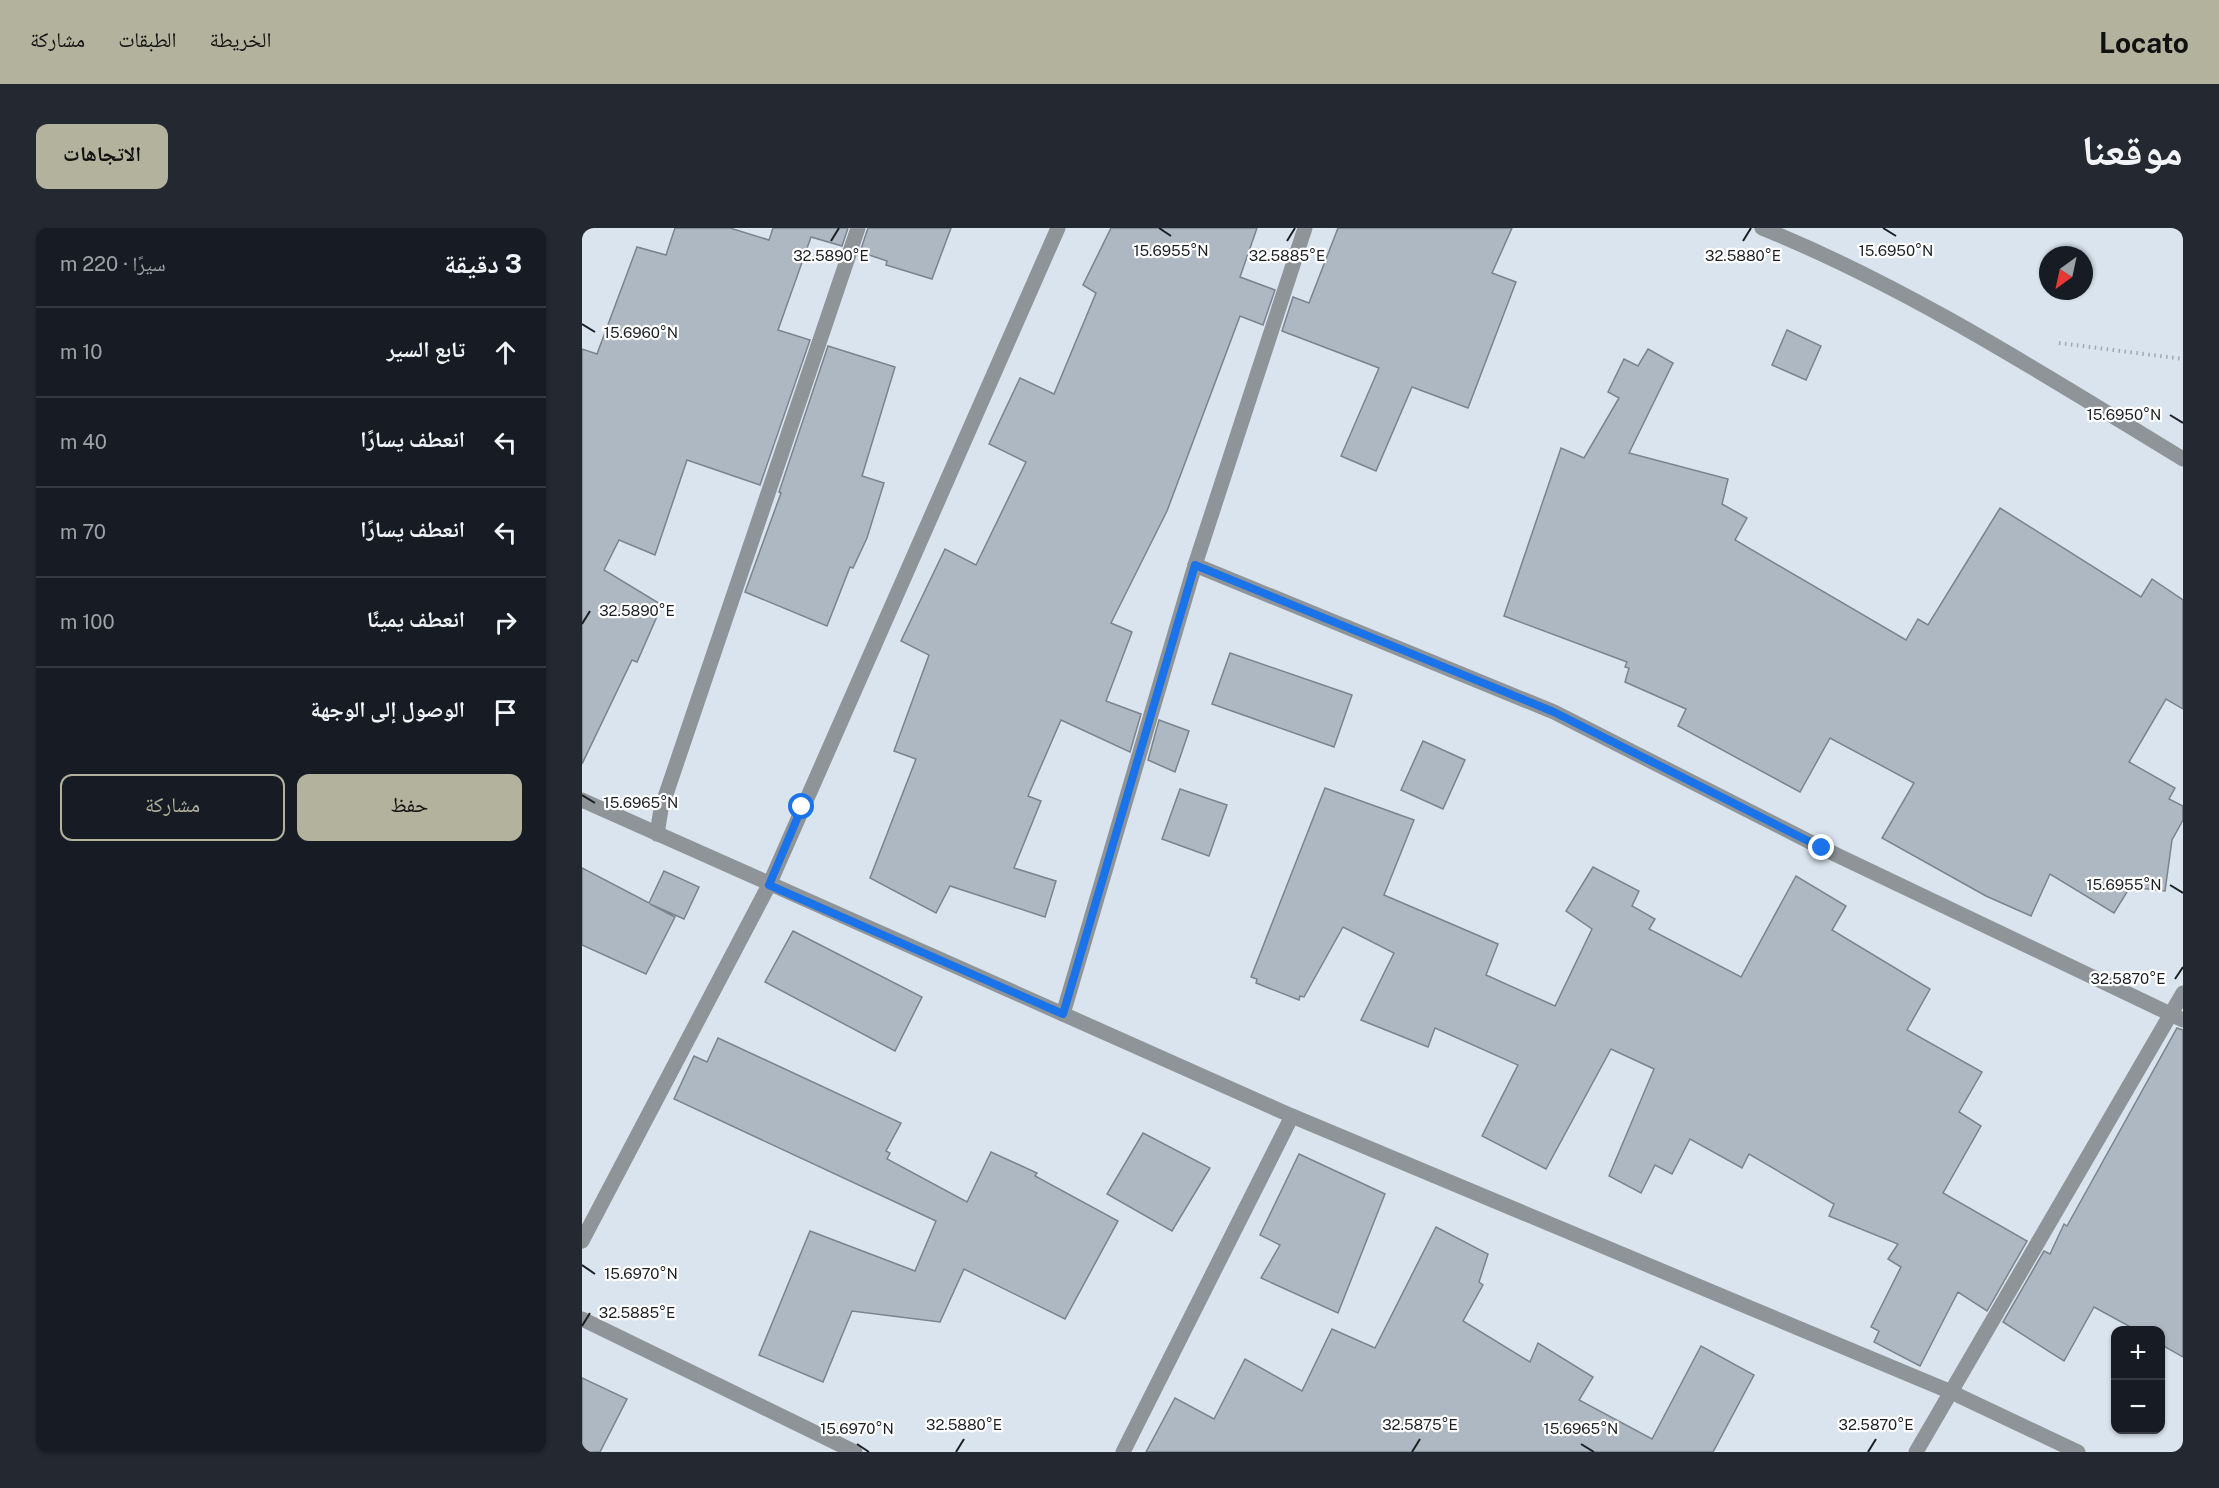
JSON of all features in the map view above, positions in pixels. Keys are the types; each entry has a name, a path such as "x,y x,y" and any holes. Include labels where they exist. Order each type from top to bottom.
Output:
{"street":[{"path":"657,834 661,810 858,228"},
{"path":"582,1241 769,885 1058,228"},
{"path":"1063,1014 1195,565 1305,228"},
{"path":"1762,228 1815,249 1974,333 2183,459"},
{"path":"1195,565 1554,712 1822,848 2177,1017"},
{"path":"582,800 1292,1116 1951,1392 2078,1452"},
{"path":"1916,1452 2177,1017 2183,993"},
{"path":"1123,1452 1292,1116"},
{"path":"582,1319 855,1452"}],"path":[{"path":"2055,343 2183,359"}],"building":[{"path":"675,228 730,228 769,240 773,228 848,228 842,246 811,237 778,330 810,340 760,485 687,460 655,555 619,540 604,570 662,605 637,662 632,660 582,764 582,349 597,354 637,247 666,255"},
{"path":"868,228 951,228 932,279 886,265 887,261 860,252"},
{"path":"1111,228 1257,228 1240,277 1275,290 1263,325 1240,316 1167,511 1111,623 1132,632 1106,701 1141,714 1130,752 1061,720 1028,796 1041,801 1014,868 1056,881 1045,917 950,886 936,913 870,878 916,759 894,751 929,655 901,641 945,549 976,565 1026,462 989,444 1020,378 1054,394 1096,293 1083,285"},
{"path":"1338,228 1512,228 1492,273 1516,282 1468,408 1412,387 1376,471 1341,456 1379,368 1282,331 1293,297 1309,303"},
{"path":"1787,330 1821,346 1806,380 1772,365"},
{"path":"828,346 895,367 862,476 884,483 867,538 853,568 850,567 827,626 745,592 781,493 779,492"},
{"path":"1648,349 1673,363 1629,453 1728,479 1722,504 1747,518 1735,540 1906,640 1918,619 1928,625 2000,508 2141,597 2152,579 2183,600 2183,709 2166,699 2129,762 2175,788 2169,799 2183,806 2183,820 2172,840 2165,891 2130,887 2114,913 2050,874 2031,916 1986,896 1882,838 1914,783 1830,738 1800,792 1678,726 1686,709 1625,682 1629,668 1625,667 1627,662 1504,616 1561,448 1584,458 1619,398 1608,392 1624,359 1638,366"},
{"path":"1230,653 1352,695 1334,747 1212,704"},
{"path":"1159,720 1189,731 1175,772 1148,760"},
{"path":"1423,741 1465,760 1443,809 1401,790"},
{"path":"1325,788 1414,820 1384,895 1498,944 1486,975 1555,1006 1592,929 1566,911 1593,867 1639,891 1632,906 1655,919 1649,929 1741,977 1796,876 1846,906 1832,930 1930,989 1907,1030 1982,1072 1959,1112 1981,1126 1943,1193 2027,1241 1987,1311 1958,1292 1920,1366 1874,1342 1879,1331 1871,1327 1901,1267 1888,1259 1898,1244 1829,1216 1834,1204 1749,1154 1742,1168 1690,1139 1672,1174 1655,1165 1641,1193 1609,1176 1654,1069 1611,1049 1546,1169 1482,1136 1518,1065 1435,1028 1428,1047 1361,1020 1394,953 1343,927 1304,997 1300,996 1299,1000 1256,983 1257,979 1251,977"},
{"path":"1180,789 1227,805 1209,856 1162,839"},
{"path":"582,868 649,903 664,871 699,887 684,919 650,904 675,917 646,974 582,945"},
{"path":"793,931 922,997 895,1051 765,982"},
{"path":"2177,1028 2183,1030 2183,1357 2165,1347 2165,1326 2129,1326 2094,1307 2064,1361 2003,1322 2044,1251 2050,1254 2064,1224 2067,1226"},
{"path":"718,1038 901,1123 886,1151 890,1153 887,1159 967,1202 991,1152 1037,1173 1035,1176 1118,1221 1065,1319 964,1269 940,1322 852,1311 823,1382 759,1355 810,1231 915,1271 936,1221 674,1099 694,1056 707,1062"},
{"path":"1143,1133 1210,1168 1172,1231 1107,1194"},
{"path":"1299,1154 1385,1194 1338,1313 1261,1278 1280,1245 1260,1235"},
{"path":"1436,1227 1488,1254 1479,1282 1483,1285 1463,1321 1530,1362 1538,1343 1593,1377 1579,1400 1652,1439 1701,1346 1754,1375 1713,1452 1146,1452 1175,1398 1214,1419 1245,1359 1302,1391 1332,1329 1375,1348"},
{"path":"582,1378 627,1399 600,1452 582,1452"}],"route":[{"path":"802,807 769,885 1063,1014 1195,565 1554,712 1822,848"}]}
